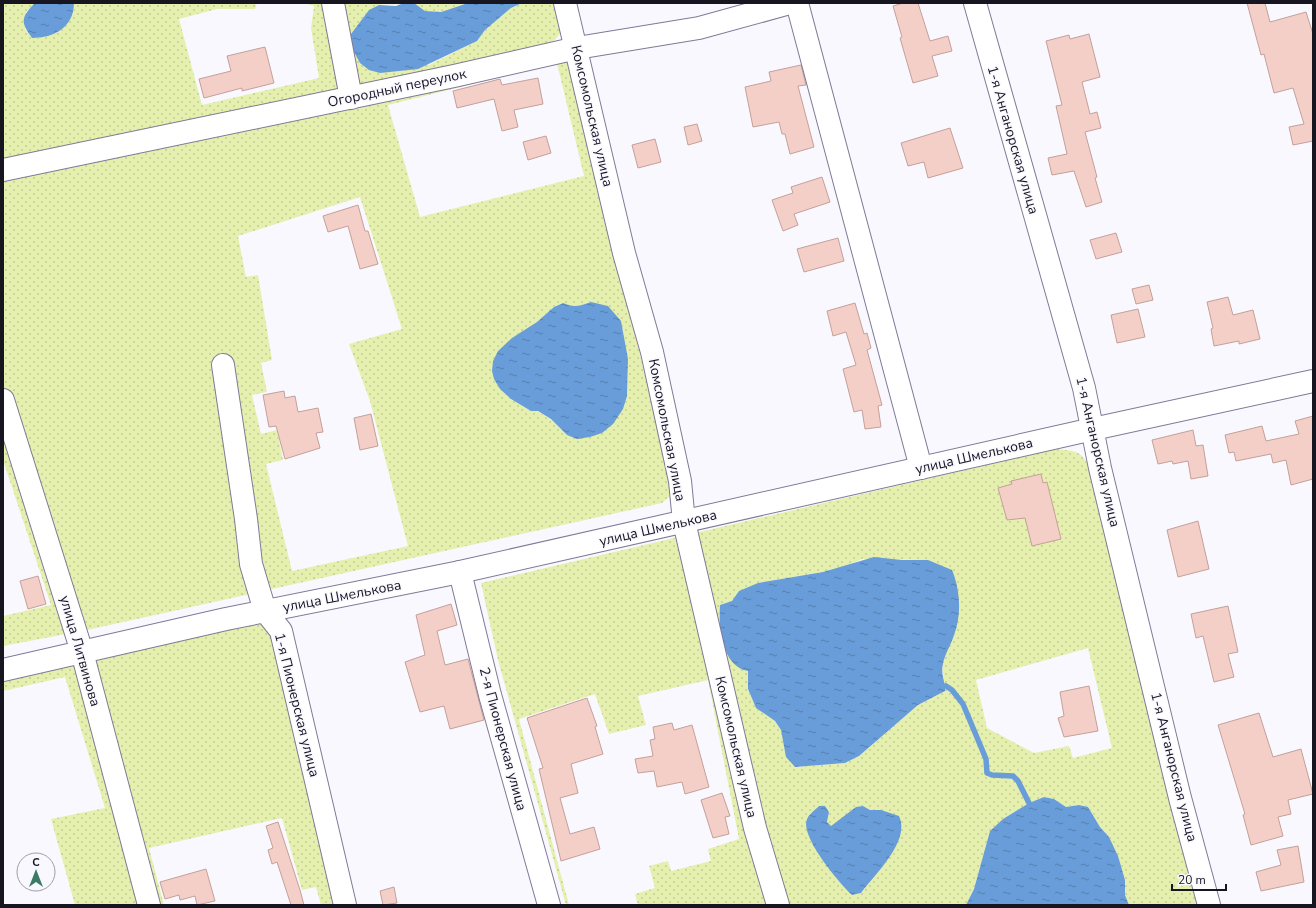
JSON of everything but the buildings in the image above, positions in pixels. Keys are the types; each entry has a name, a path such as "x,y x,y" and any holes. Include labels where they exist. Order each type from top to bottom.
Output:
{"street":[{"path":"333,3 350,98"},
{"name":"Комсомольская улица","path":"565,3 624,253 652,352 680,481 684,522 755,828 778,905"},
{"name":"Огородный переулок","path":"3,170 350,98 576,48 699,28 790,3"},
{"path":"797,3 921,468"},
{"name":"1-я Анганорская улица","path":"975,3 1084,388 1100,468 1180,798 1209,905"},
{"name":"1-я Пионерская улица","path":"223,365 246,519 251,564 265,611 281,631 345,905"},
{"name":"улица Шмелькова","path":"3,670 265,611 460,572 1093,429 1313,381"},
{"name":"улица Литвинова","path":"3,400 82,652 149,905"},
{"name":"2-я Пионерская улица","path":"460,572 490,695 549,905"}],"green space":[{"path":"3,3 35,3 26,12 25,29 32,38 39,38 73,14 74,3 257,3 255,9 217,9 179,19 202,105 319,78 311,28 314,6 304,3 404,3 382,4 374,7 366,14 351,34 429,65 477,41 485,30 511,8 522,3 558,3 562,31 555,40 546,44 399,77 3,159"},
{"path":"414,3 468,3 441,12 425,11"},
{"path":"567,56 672,486 669,497 662,503 87,630 3,646 3,616 51,605 3,460 3,181","holes":["557,63 584,176 420,217 388,105","360,197 402,329 349,344 370,401 408,546 292,571 266,464 283,460 277,430 261,434 252,395 267,392 261,363 272,360 258,275 246,277 238,236","591,302 623,330 622,337 628,359 627,396 567,435 551,419 537,411 531,411 511,399 537,322 554,307 562,303 573,306"]},
{"path":"1055,449 1068,450 1078,453 1091,470 1198,905 1129,905 1125,895 1125,880 1109,837 1100,827 1088,807 1079,805 1066,807 1054,799 1044,797 1029,803 1003,819 990,831 974,889 966,905 638,905 635,894 655,888 649,866 668,861 671,871 711,861 708,849 739,839 708,680 638,696 646,725 609,734 595,694 519,719 569,905 566,905 498,660 481,583","holes":["862,559 928,560 958,597 942,665 945,691 918,705 859,756 845,763 795,767 781,730 775,721 756,708 748,689 748,671 725,646 719,617 720,605 732,601 758,583 823,572 849,565","1088,648 1112,748 1073,758 1069,746 1034,753 987,728 976,680","825,806 829,812 827,822 831,827 845,816 863,806 870,810 881,810 876,874 861,893 852,895 808,833"]},
{"path":"260,622 270,630 337,905 321,905 316,887 302,890 282,818 149,848 164,905 75,905 51,819 105,808 65,677 3,691 3,678"}],"water":[{"path":"35,3 74,3 71,19 67,25 55,33 48,36 32,38 25,28 24,20 27,12"},
{"path":"404,3 414,3 425,11 441,12 468,3 522,3 511,8 485,30 477,41 418,69 380,73 369,70 360,63 354,52 350,41 351,34 369,10 379,5 396,6"},
{"path":"591,302 608,306 621,321 628,359 627,396 623,409 613,424 602,433 577,439 567,435 551,419 538,411 531,411 511,399 500,389 494,379 492,371 493,361 498,351 512,338 537,322 554,307 563,303 570,306 577,306"},
{"path":"874,557 902,560 928,560 952,570 957,585 959,611 957,627 945,656 942,668 945,691 918,705 859,756 845,763 795,767 786,757 781,730 775,721 756,708 748,689 748,671 739,668 732,662 727,654 721,634 720,605 732,601 739,591 758,583 823,572"},
{"path":"1044,797 1054,799 1066,807 1079,805 1088,807 1100,827 1109,837 1118,856 1125,880 1125,895 1129,905 966,905 974,889 990,831 1003,819 1029,803"},
{"path":"819,806 825,806 829,812 827,822 831,826 856,807 863,806 870,810 881,810 899,816 901,826 900,836 896,846 890,857 861,893 852,895 846,889 831,872 811,841 807,832 806,821"}],"waterway":[{"path":"946,686 952,690 963,704 986,759 987,773 992,775 1013,776 1018,781 1029,803"}]}
